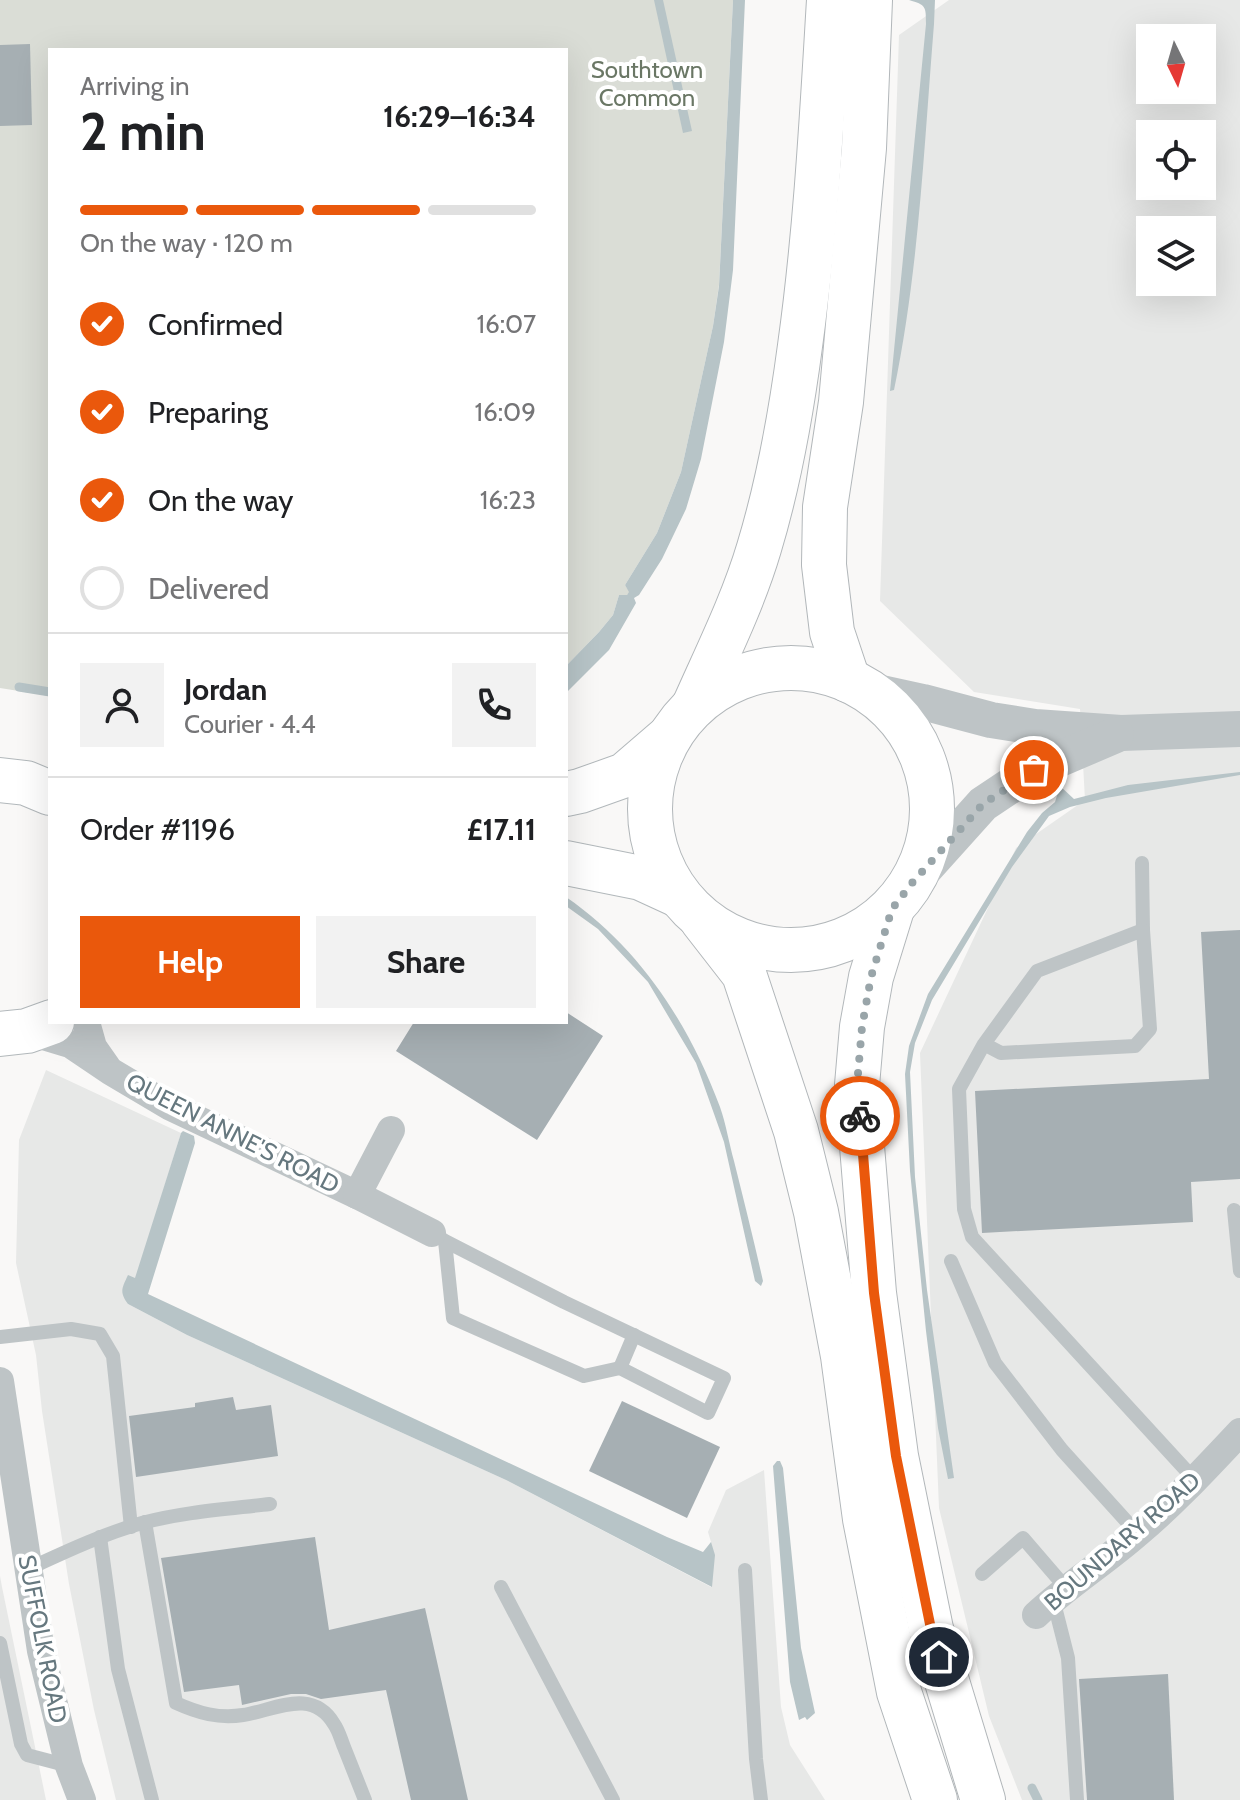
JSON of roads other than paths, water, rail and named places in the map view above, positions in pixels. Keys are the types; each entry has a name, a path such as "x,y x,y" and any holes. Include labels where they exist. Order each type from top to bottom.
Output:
{"main road":[{"path":"829,0 808,290 779,476 759,551 734,616 652,776 649,818 657,859 690,908 744,974 796,1131 816,1212 843,1356 865,1519 899,1692 935,1800"},
{"path":"858,685 832,632 824,565 825,507 841,402 864,148 870,0"},
{"path":"568,794 625,775 728,682 767,670 808,669 858,685 895,714 916,744 929,778 933,814 927,850 902,896 871,977 862,1027 857,1085 874,1293 896,1456 931,1629 983,1800"},
{"path":"0,780 26,783 48,792"},
{"path":"568,863 641,878 738,941 778,951 820,948 859,934 902,896"}],"street":[{"path":"858,685 991,720 1035,727 1121,733 1240,729"},
{"path":"902,896 983,804 1034,770 1121,733"},
{"name":"QUEEN ANNE'S ROAD","path":"87,1024 93,1047 110,1071"},
{"name":"QUEEN ANNE'S ROAD","path":"18,1032 70,1044 169,1106 438,1237"},
{"name":"QUEEN ANNE'S ROAD","path":"357,1195 391,1130"},
{"name":"SUFFOLK ROAD","path":"0,1381 41,1651 69,1766 82,1800"},
{"name":"BOUNDARY ROAD","path":"1052,1601 1138,1534 1240,1432"}],"lane":[{"path":"984,1044 1001,1053 1135,1046 1150,1029 1142,863"},
{"path":"1143,930 1037,971 984,1044 959,1089 964,1209 972,1237 1195,1480"},
{"path":"1234,1210 1240,1271"},
{"path":"438,1237 724,1378 708,1413 620,1368 584,1376 453,1318 438,1237"},
{"path":"951,1261 995,1363 1062,1450 1138,1534"},
{"path":"0,1337 71,1329 100,1334 113,1356 138,1524 176,1703 197,1713 220,1716 242,1716 297,1702 323,1710 335,1725 365,1800"},
{"path":"620,1368 634,1335"},
{"path":"28,1569 138,1524 270,1504"},
{"path":"100,1537 118,1669 152,1800"},
{"path":"982,1574 1023,1538 1052,1601 1068,1658 1077,1800"},
{"path":"745,1570 761,1800"},
{"path":"501,1587 613,1800"},
{"path":"0,1643 21,1744 27,1755 69,1766"}],"waterway":[{"path":"19,687 48,692"},
{"path":"1032,1788 1038,1800"}],"park label":[{"name":"Southtown Common","path":"647,83"}]}
